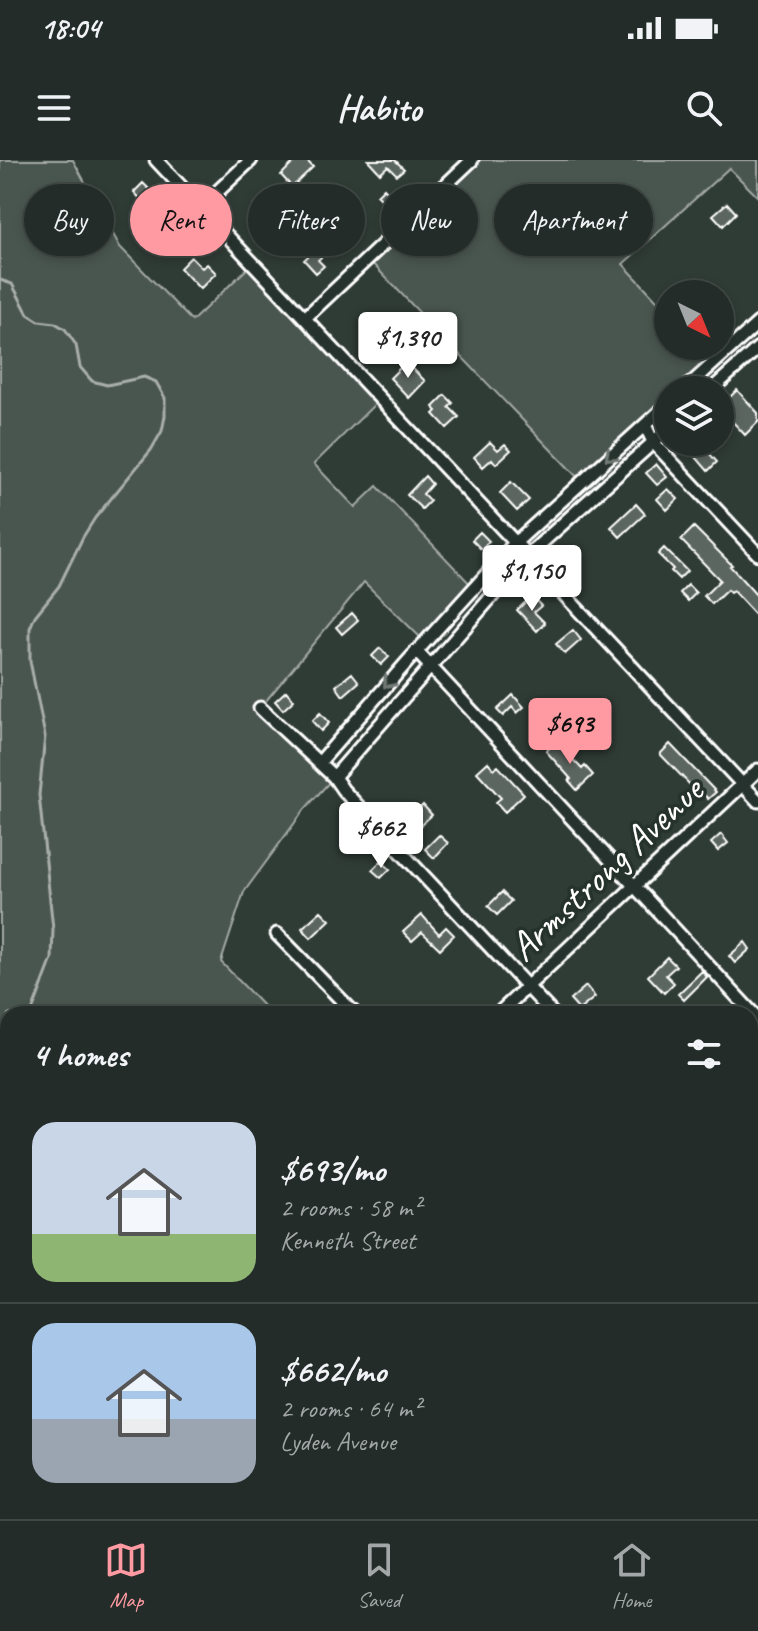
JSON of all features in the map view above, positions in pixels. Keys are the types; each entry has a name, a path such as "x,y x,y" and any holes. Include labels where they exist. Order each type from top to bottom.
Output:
{"street":[{"path":"156,160 178,184"},
{"path":"226,184 251,160"},
{"path":"305,318 472,160"},
{"path":"232,242 758,801"},
{"path":"699,376 758,323"},
{"path":"727,376 758,348"},
{"path":"319,763 516,542 654,417"},
{"path":"645,425 653,442 758,554"},
{"path":"334,777 528,555 653,442"},
{"path":"416,651 746,1006"},
{"path":"260,708 334,777 545,1006"},
{"name":"Armstrong Avenue","path":"507,1006 758,770"},
{"path":"277,934 347,1006"}],"shaded area":[{"path":"0,160 73,160 86,184 24,184 24,256 114,256 114,236 120,247 192,321 252,264 380,399 314,464 355,507 377,486 474,588 425,642 364,582 260,708 334,777 305,809 244,892 221,962 263,1006 0,1006"},
{"path":"472,160 758,160 758,197 729,168 653,237 653,184 494,184 494,256 632,256 623,264 654,297 654,360 715,362 700,376 654,376 654,417 582,482 368,259 381,247 381,256 478,256 478,184 447,184"}],"building":[{"path":"296,160 306,160 313,167 295,184 289,184 281,175"},
{"path":"368,160 395,160 404,169 397,175 388,166 380,173"},
{"path":"727,203 736,213 723,226 713,215"},
{"path":"308,256 323,256 318,260 324,266 316,273 304,260"},
{"path":"191,257 202,268 207,264 216,273 200,289 180,268"},
{"path":"380,342 387,351 376,361 368,352"},
{"path":"406,362 425,381 409,398 390,378"},
{"path":"737,390 758,413 758,422 745,435 734,423 734,393"},
{"path":"445,395 453,403 449,407 459,417 447,428 434,414 437,411 433,407"},
{"path":"490,442 498,450 505,444 511,450 496,464 492,459 483,467 474,457"},
{"path":"695,456 712,456 717,462 708,471"},
{"path":"656,464 667,477 657,485 646,473"},
{"path":"425,476 432,484 423,494 430,501 422,509 407,495"},
{"path":"511,482 529,500 517,511 500,493"},
{"path":"668,489 678,499 667,510 657,499"},
{"path":"636,504 645,514 620,537 611,527"},
{"path":"694,527 732,565 758,597 758,618 733,591 730,593 727,590 712,604 704,596 720,580 681,540"},
{"path":"480,532 489,541 481,549 472,540"},
{"path":"664,548 687,571 679,579 658,554"},
{"path":"688,585 696,593 688,601 680,593"},
{"path":"532,596 541,606 534,612 545,623 537,631 517,610"},
{"path":"352,613 358,620 342,634 336,627"},
{"path":"573,630 581,640 565,654 556,644"},
{"path":"380,648 389,657 381,665 372,656"},
{"path":"352,673 359,682 343,696 336,686"},
{"path":"286,691 294,700 283,710 275,701"},
{"path":"513,695 524,707 517,713 512,707 503,716 497,710"},
{"path":"320,713 329,723 321,731 312,721"},
{"path":"556,718 565,728 572,722 579,730 564,744 548,726"},
{"path":"556,742 582,769 585,766 593,775 577,790 546,751"},
{"path":"670,744 716,792 708,799 660,754"},
{"path":"488,762 494,769 498,766 524,794 505,812 496,802 501,798 477,772"},
{"path":"423,805 432,815 413,832 404,823"},
{"path":"721,834 728,843 718,851 711,843"},
{"path":"439,835 448,843 434,858 425,849"},
{"path":"381,861 390,869 381,878 372,870"},
{"path":"502,892 511,901 497,915 488,906"},
{"path":"321,911 330,920 311,938 302,928"},
{"path":"422,915 439,934 446,927 454,935 440,949 422,932 412,941 403,932"},
{"path":"745,942 750,949 735,963 729,956"},
{"path":"667,957 676,966 666,975 674,983 664,993 648,976"},
{"path":"702,971 707,977 684,1000 678,994"},
{"path":"586,986 595,997 584,1006 575,1006 570,1000"}],"waterway":[{"path":"0,280 12,284 28,314 65,329 76,345 80,367 92,381 107,385 144,377 156,382 165,398 162,431 151,450 95,518 59,586 35,616 30,628 30,661 45,736 39,795 53,929 52,959 34,1006"}]}
